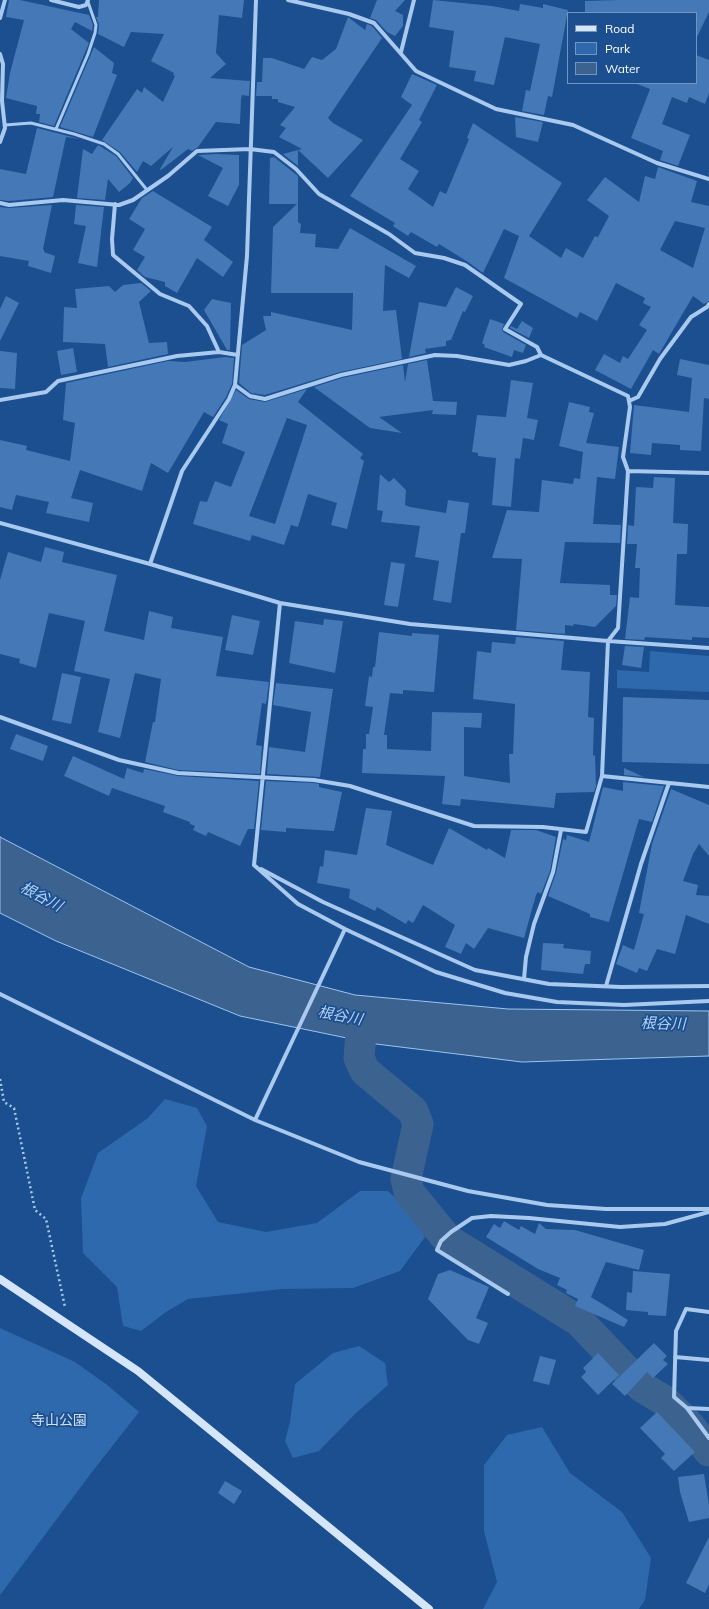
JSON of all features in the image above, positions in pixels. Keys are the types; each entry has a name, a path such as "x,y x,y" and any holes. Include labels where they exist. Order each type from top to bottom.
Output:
{"street":[{"path":"0,18 5,0"},
{"path":"51,0 79,7 86,5 88,1"},
{"path":"150,564 182,471 229,399 235,385 247,256 256,0"},
{"path":"288,0 350,14 374,23 401,52 416,71 496,108 573,125 657,163 709,179"},
{"path":"401,52 414,0"},
{"path":"0,54 3,64 2,101 5,125 0,142"},
{"path":"0,203 9,205 63,200 116,204 133,200 168,176 197,151 250,149 274,152 296,169 319,194 389,234 415,253 444,258 465,265 520,304 505,328 537,347 541,355 628,396 629,401 623,457 628,471 618,628 608,641 602,776 586,832 543,827 474,826 350,786 314,780 178,773 119,760 0,717"},
{"path":"116,204 112,239 113,255 160,294 189,306 207,326 218,352"},
{"path":"629,401 638,397 660,359 691,317 707,307 709,304"},
{"path":"0,400 46,392 58,380 177,356 218,352 238,355"},
{"path":"235,385 250,396 265,399 341,375 436,355 456,356 509,365 526,361 541,355"},
{"path":"628,471 709,472"},
{"path":"0,523 150,564 280,603 410,624 709,648"},
{"path":"254,865 264,777 280,603"},
{"path":"602,776 709,787"},
{"path":"606,986 641,864 670,783"},
{"path":"524,979 526,957 534,924 553,872 561,830"},
{"path":"254,865 298,904 345,929 436,972 505,993 557,1002 624,1005 709,1002"},
{"path":"254,865 329,905 475,970 549,984 606,986 709,986"},
{"path":"255,1120 345,929"},
{"path":"0,994 255,1120 359,1162 468,1191 547,1205 606,1209 709,1210"},
{"path":"508,1294 437,1250 441,1241 451,1232 472,1218 491,1216 529,1218 620,1227 665,1224 709,1210"},
{"path":"0,1279 138,1371 429,1609"},
{"path":"709,1312 686,1309 676,1331 674,1397 687,1408 709,1438"},
{"path":"675,1357 709,1360"},
{"path":"687,1408 709,1409"}],"lane":[{"path":"56,129 88,54 95,33 96,25 88,1"},
{"path":"5,125 31,123 104,144 118,154 147,190"}],"path":[{"path":"0,1079 4,1102 14,1108 35,1210 46,1219 63,1301"}],"green space":[{"path":"650,651 709,656 709,692 617,688 617,670 649,672"},
{"path":"165,1099 197,1108 207,1126 196,1186 218,1222 266,1232 317,1223 360,1191 388,1191 418,1218 425,1237 400,1271 353,1288 282,1289 188,1299 166,1312 141,1331 123,1326 117,1287 83,1253 81,1198 98,1153 148,1118"},
{"name":"寺山公園","path":"0,1328 75,1362 106,1384 139,1412 0,1595"},
{"path":"359,1346 385,1363 388,1385 355,1414 319,1451 293,1458 285,1441 290,1422 295,1384 333,1353"},
{"path":"542,1427 570,1473 622,1512 651,1558 645,1600 639,1609 483,1609 497,1582 484,1531 484,1465 507,1435"}],"water":[{"name":"根谷川","path":"0,837 249,967 355,995 508,1009 709,1011 709,1056 522,1062 376,1044 240,1016 56,941 0,913"}],"building":[{"path":"9,0 20,0 89,15 93,25 92,31 75,22 71,29 89,43 54,126 39,122 40,114 36,114 37,106 6,98 10,73 24,20 6,17"},
{"path":"99,0 244,0 242,18 219,15 216,53 226,64 210,78 250,81 249,96 242,95 241,99 240,124 216,122 198,147 192,151 188,149 161,170 160,169 173,147 151,166 143,161 137,172 120,152 102,140 137,89 142,93 144,87 163,102 175,76 173,75 174,73 151,61 164,34 131,32 124,47 98,34 99,25 96,17 98,17"},
{"path":"377,0 405,0 395,11 403,15 403,26 395,36 387,32 376,20 370,18"},
{"path":"433,0 492,6 519,11 520,4 543,8 543,4 568,10 552,97 548,96 544,115 522,111 526,90 530,91 540,44 505,37 494,85 474,81 476,71 449,67 454,31 429,27"},
{"path":"709,0 709,12 697,37 697,12 585,12 585,1"},
{"path":"348,17 365,30 367,24 372,26 382,38 328,118 333,123 363,140 328,178 298,150 302,149 279,137 286,128 280,125 295,107 278,102 278,99 272,99 272,96 256,96 257,82 262,82 263,58 272,58 304,69 312,57 322,60 336,49"},
{"path":"94,47 114,63 112,73 117,75 93,137 60,127"},
{"path":"697,55 709,60 709,93 705,104 689,97 687,103 672,97 662,124 690,135 678,166 660,160 663,151 631,138 650,89 637,84 697,84"},
{"path":"412,74 437,85 419,120 422,122 400,159 419,171 408,189 433,207 440,191 446,194 469,139 467,138 473,123 562,183 529,236 561,258 566,248 583,258 595,236 598,237 609,216 587,200 605,177 639,202 645,176 655,179 658,167 697,181 691,202 709,206 709,301 704,304 693,296 659,354 653,350 631,389 595,370 604,354 620,363 623,356 628,359 647,330 639,325 651,307 643,303 645,298 616,283 597,321 580,312 577,318 504,278 519,236 504,229 483,273 439,244 437,247 411,232 408,236 393,226 395,223 350,196 412,105 401,97","holes":["675,221 705,228 693,268 660,250"]},
{"path":"515,117 543,122 538,142 516,137"},
{"path":"37,128 80,139 66,137 53,197 9,201 0,200 0,169 26,174"},
{"path":"98,145 116,156 133,178 130,183 119,192 108,179 105,200 77,198 83,149 92,154"},
{"path":"298,150 298,166 283,154"},
{"path":"198,155 239,155 239,185 228,206 208,196 223,168"},
{"path":"274,157 298,176 298,222 301,224 300,233 316,234 315,247 338,249 350,228 416,266 409,278 385,265 383,311 396,310 402,359 340,372 265,395 251,393 239,383 242,345 266,330 263,316 271,316 271,312 352,330 353,293 271,293 273,227 297,204 269,204 270,158"},
{"path":"153,191 212,227 204,240 233,262 223,277 197,258 177,293 165,286 165,282 145,277 137,270 145,257 133,250 145,229 129,219 142,198"},
{"path":"52,205 43,249 44,252 55,256 51,273 28,266 29,261 0,256 0,207 9,208"},
{"path":"76,205 104,207 97,267 78,263 86,226 74,224"},
{"path":"141,283 151,291 139,302 149,343 167,342 168,354 108,367 105,344 63,342 64,307 77,308 75,289 109,286 115,292 123,285"},
{"path":"456,287 473,296 465,312 463,311 451,340 446,341 446,346 425,349 426,353 409,357 419,302 446,307"},
{"path":"6,296 19,303 0,341 0,309"},
{"path":"212,299 231,303 230,350 227,350 204,310"},
{"path":"490,319 504,324 502,329 503,332 526,345 523,353 514,350 512,357 484,347 485,345 482,343"},
{"path":"522,321 533,328 529,338 510,328 511,326 517,329"},
{"path":"73,348 77,372 61,375 57,351"},
{"path":"0,351 17,353 15,389 0,388"},
{"path":"225,357 234,358 232,384 226,397 213,417 204,412 168,473 151,463 142,491 80,470 71,498 93,503 89,522 46,513 49,502 16,495 12,510 0,507 0,440 27,446 26,450 70,461 75,423 63,420 66,383 168,361 185,362"},
{"path":"680,359 709,365 709,399 704,398 701,451 680,450 680,445 652,443 651,455 630,453 634,405 689,412 692,378 677,375"},
{"path":"427,360 433,401 457,402 456,415 432,414 433,410 379,417 402,433 370,428 314,387 342,378 403,365 405,382 408,364"},
{"path":"511,380 533,383 527,418 538,420 534,440 523,438 520,459 515,458 511,507 492,505 496,458 478,456 478,453 472,452 477,415 506,417"},
{"path":"307,389 298,402 363,454 360,458 364,461 347,529 331,525 337,503 308,494 298,527 291,525 284,545 252,535 250,541 193,524 200,501 207,502 215,481 231,487 245,452 222,443 228,424 219,420 236,390 249,399 265,402","holes":["287,418 307,425 275,524 249,516"]},
{"path":"569,402 590,407 589,412 594,413 586,443 619,447 615,479 597,477 593,524 621,525 620,543 565,542 560,583 610,585 610,595 617,595 616,606 595,627 574,624 573,626 565,625 565,634 516,630 522,559 492,558 507,510 539,512 542,480 573,484 574,478 580,479 583,452 559,446"},
{"path":"380,474 389,482 394,478 406,490 405,505 410,507 446,513 448,500 469,503 465,533 461,533 451,603 433,600 439,561 415,557 420,526 381,522 383,511 377,510"},
{"path":"654,477 675,478 673,523 688,524 687,554 677,554 675,605 709,607 709,638 692,637 692,640 645,637 644,640 625,639 630,597 639,598 640,568 635,568 637,544 627,544 628,525 634,526 636,487 653,488"},
{"path":"45,547 64,552 62,562 117,575 104,631 144,640 149,611 173,617 171,628 223,637 216,676 269,682 266,704 262,703 256,745 262,746 260,774 178,770 145,762 153,722 155,722 161,679 135,673 120,738 98,732 110,679 74,671 85,621 49,613 36,668 19,663 20,659 0,654 0,580 8,552 41,562"},
{"path":"391,562 405,564 398,607 384,605"},
{"path":"232,615 260,621 253,655 225,650"},
{"path":"324,619 343,621 335,673 289,663 295,621 323,625"},
{"path":"379,632 412,636 412,633 439,635 434,692 403,690 403,694 390,693 384,735 387,735 387,749 431,751 432,712 482,713 481,728 464,727 464,776 510,783 509,754 513,754 515,704 473,699 477,651 491,653 492,642 515,644 516,637 564,641 561,670 590,672 588,717 594,718 593,756 595,755 596,786 594,792 556,793 554,808 461,799 460,806 442,804 445,776 362,773 363,749 366,749 366,734 369,734 373,707 365,706 369,676 372,677 373,667 375,667"},
{"path":"625,646 644,647 641,668 622,665"},
{"path":"62,673 81,677 71,724 52,720"},
{"path":"276,683 333,689 320,777 267,774 269,747 305,752 311,712 273,705"},
{"path":"623,697 709,700 709,764 622,762"},
{"path":"16,734 48,746 43,761 10,749"},
{"path":"73,756 124,779 127,768 143,773 144,769 178,776 259,781 254,829 248,829 240,846 208,832 206,836 193,830 195,826 190,824 190,822 163,812 165,806 112,788 109,796 64,776"},
{"path":"624,768 644,777 624,775"},
{"path":"266,781 314,783 319,784 319,787 342,792 334,831 286,828 286,832 261,830"},
{"path":"623,782 664,786 652,822 639,819 609,922 590,917 590,914 548,896 556,873 563,839 566,840 567,835 589,842 603,787 623,791"},
{"path":"671,789 709,805 709,856 699,844 693,854 683,881 698,885 696,895 709,896 709,924 686,915 675,954 657,949 647,971 639,968 637,973 616,964 623,945 634,950 644,914 639,913 652,844"},
{"path":"366,808 392,811 386,845 433,865 449,828 487,850 488,848 505,858 511,830 536,830 556,837 550,871 541,894 538,892 536,895 524,938 488,928 474,949 466,943 461,954 445,947 455,925 423,905 413,923 408,920 406,924 377,907 375,911 349,898 350,889 317,883 320,866 323,867 325,850 357,855"},
{"path":"543,943 564,944 563,948 591,951 590,964 585,964 583,974 541,970"},
{"path":"504,1221 519,1230 521,1226 535,1234 539,1223 546,1229 575,1230 644,1250 639,1270 606,1262 591,1297 628,1320 624,1327 575,1306 578,1299 566,1293 567,1290 557,1285 560,1278 538,1269 486,1237 494,1224 500,1228"},
{"path":"450,1270 489,1287 476,1318 488,1323 479,1344 468,1340 428,1299 438,1274"},
{"path":"633,1271 670,1274 666,1316 648,1315 648,1312 626,1310 627,1292 632,1293"},
{"path":"654,1343 667,1356 663,1360 668,1364 653,1378 647,1372 625,1396 612,1384"},
{"path":"598,1353 619,1375 598,1395 581,1377 586,1372 583,1368"},
{"path":"540,1356 556,1360 549,1385 533,1381"},
{"path":"657,1412 695,1452 674,1471 661,1458 665,1454 640,1428"},
{"path":"704,1474 709,1505 709,1518 689,1522 680,1492 678,1477"},
{"path":"225,1481 242,1491 234,1504 218,1493"},
{"path":"709,1537 709,1584 705,1593 686,1583"}],"waterway":[{"name":"根谷川","path":"362,1021 359,1058 365,1071 413,1111 418,1124 406,1179 409,1192 448,1240 579,1321 642,1387 665,1401 689,1425 709,1451"}]}
